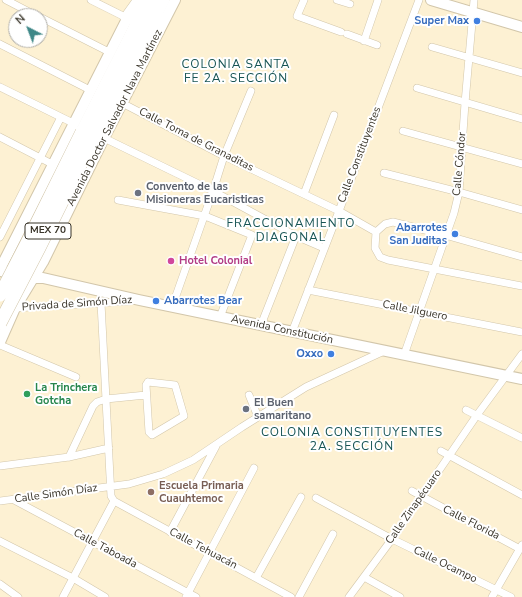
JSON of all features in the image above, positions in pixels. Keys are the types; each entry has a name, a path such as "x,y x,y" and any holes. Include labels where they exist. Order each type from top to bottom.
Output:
{"highway":[{"path":"127,18 140,0"},
{"name":"Avenida Doctor Salvador Nava Martínez","path":"0,323 39,248 88,133 148,0"},
{"name":"Avenida Doctor Salvador Nava Martínez","path":"0,294 88,133 143,40 163,0"},
{"path":"143,40 170,0"}],"main road":[{"name":"Avenida Doctor Salvador Nava Martínez","path":"0,342 17,305 37,276 43,262 88,133 90,90 136,0"},
{"name":"Avenida Doctor Salvador Nava Martínez","path":"2,264 52,164 122,103 175,0"},
{"path":"431,0 522,27"},
{"path":"17,305 18,294 9,281 2,264 13,261 22,268 33,268 43,262"},
{"name":"Avenida Constitución","path":"2,264 37,276 139,300 522,379"}],"street":[{"path":"6,0 22,8"},
{"path":"91,0 127,18"},
{"path":"304,0 297,16 377,45"},
{"path":"337,0 350,4"},
{"path":"364,40 378,0"},
{"name":"Calle Constituyentes","path":"292,332 419,0"},
{"name":"Calle Cóndor","path":"404,355 454,212 459,192 474,0"},
{"path":"48,21 109,52"},
{"path":"0,44 90,90"},
{"path":"432,47 522,73"},
{"path":"0,87 61,117 88,133 213,191 296,236 324,248"},
{"path":"417,88 522,119"},
{"path":"172,307 224,156 251,90"},
{"name":"Calle Toma de Granaditas","path":"122,103 224,156 339,211 376,232"},
{"path":"304,194 334,115"},
{"path":"0,236 61,117"},
{"path":"403,131 522,164"},
{"path":"0,136 52,164"},
{"path":"384,173 522,210"},
{"path":"118,200 204,216 252,235 220,317"},
{"path":"522,257 445,235 392,222 385,224 376,232 376,248 380,257 388,260 522,286"},
{"path":"261,325 296,236"},
{"name":"Calle Jilguero","path":"308,290 522,332"},
{"name":"Privada de Simón Díaz","path":"17,305 101,303 139,300"},
{"path":"63,597 114,501 111,496 101,303"},
{"path":"0,345 76,377"},
{"name":"Calle Simón Díaz","path":"0,502 129,484 163,474 192,460 306,387 384,351"},
{"name":"Calle Zinapécuaro","path":"349,597 392,539 477,415 522,354"},
{"path":"146,383 175,385 184,416 152,435 150,434 146,395 146,383"},
{"path":"69,457 93,406 97,402 106,399 146,395"},
{"path":"249,395 258,417"},
{"path":"466,410 522,438"},
{"path":"170,532 217,444"},
{"path":"0,466 69,457 109,448"},
{"path":"440,451 522,495"},
{"path":"187,595 254,468"},
{"name":"Calle Florida","path":"412,491 421,497 521,546"},
{"path":"256,578 301,497"},
{"name":"Calle Ocampo","path":"316,498 392,539 511,597"},
{"name":"Calle Taboada","path":"14,500 187,595 196,597"},
{"name":"Calle Tehuacán","path":"114,501 291,597"},
{"path":"299,597 332,534"},
{"path":"1,543 73,578 105,597"},
{"path":"492,597 521,546"},
{"path":"364,577 400,597"},
{"path":"0,584 18,597"}],"place":[{"name":"Super Max","path":"477,21"},
{"name":"Convento de las Misioneras Eucaristicas","path":"138,193"},
{"name":"Abarrotes San Juditas","path":"455,234"},
{"name":"Hotel Colonial","path":"171,261"},
{"name":"Abarrotes Bear","path":"156,301"},
{"name":"Oxxo","path":"331,354"},
{"name":"La Trinchera Gotcha","path":"27,394"},
{"name":"El Buen samaritano","path":"246,409"},
{"name":"Escuela Primaria Cuauhtemoc","path":"151,492"}],"district":[{"name":"COLONIA SANTA FE 2A. SECCIÓN","path":"236,72"},
{"name":"FRACCIONAMIENTO DIAGONAL","path":"291,231"},
{"name":"COLONIA CONSTITUYENTES 2A. SECCIÓN","path":"352,440"}]}
